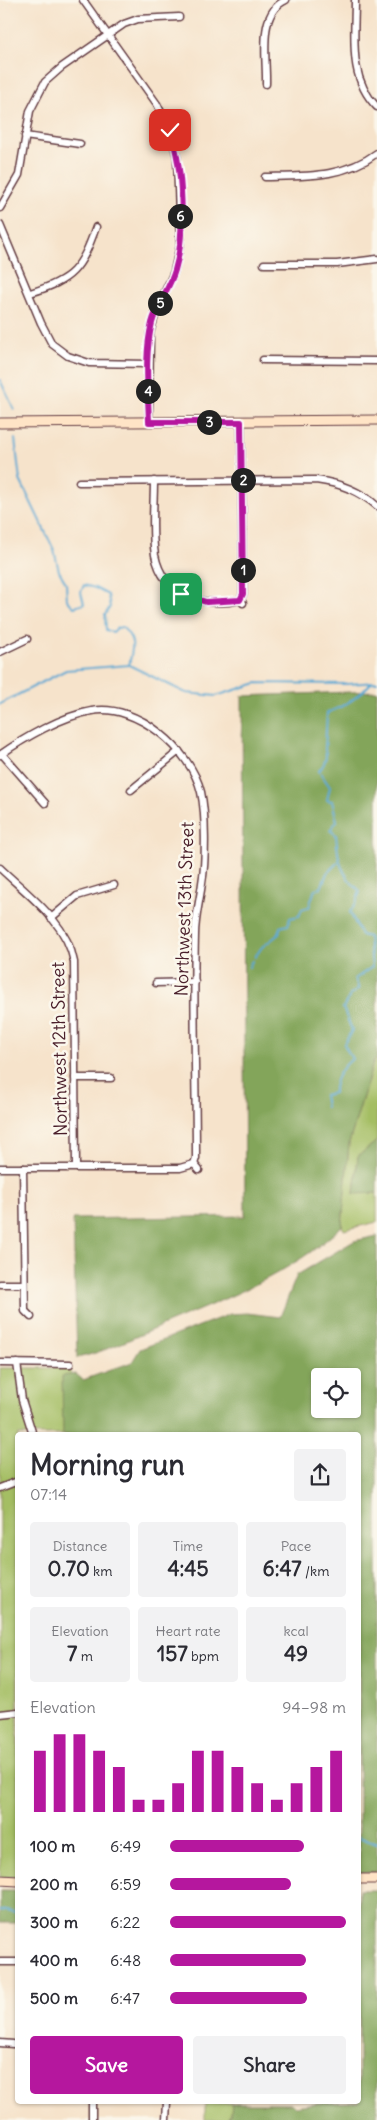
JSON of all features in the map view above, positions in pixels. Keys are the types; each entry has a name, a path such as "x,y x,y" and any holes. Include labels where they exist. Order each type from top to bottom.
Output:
{"street":[{"path":"83,0 163,114 175,144 180,171 179,252 174,272 152,323 148,364 149,422"},
{"path":"266,84 268,17 278,4 286,0"},
{"path":"355,0 357,73 365,94 377,108"},
{"path":"0,208 19,175 33,102 45,82 124,24 138,19 179,18"},
{"path":"25,136 80,144"},
{"path":"265,177 329,174 346,170 377,153"},
{"path":"0,225 52,344 68,356 100,365 148,364"},
{"path":"30,294 63,281 72,273 85,255 96,227"},
{"path":"264,264 337,264 377,259"},
{"path":"263,360 377,361"},
{"path":"0,423 377,420"},
{"path":"154,481 155,553 161,573 170,586 187,596 206,602 242,602 243,480 241,422"},
{"path":"79,482 243,480 330,482 352,488 377,506"},
{"path":"0,652 27,639"},
{"name":"Northwest 13th Street","path":"1,754 23,740 78,714 94,711 112,711 150,726 167,738 194,770 201,792 203,811 203,880 195,935 196,1158 194,1164"},
{"path":"131,790 179,750"},
{"path":"1,754 45,803"},
{"name":"Northwest 12th Street","path":"0,868 51,918 67,938 74,962 76,1168"},
{"path":"51,918 77,896 114,885"},
{"path":"156,983 196,982"},
{"path":"75,1078 110,1078"},
{"path":"0,1168 180,1168 194,1164 199,1170"},
{"path":"23,1168 25,1311 31,1317"},
{"path":"0,1284 24,1284"},
{"path":"0,1363 70,1364"},
{"path":"17,1363 22,1400 32,1432"},
{"path":"0,1488 15,1481"},
{"path":"0,1714 15,1712"},
{"path":"361,1879 377,1879"},
{"path":"0,1880 15,1881"},
{"path":"0,1962 15,1962"},
{"path":"0,2044 13,2044"},
{"path":"92,2104 92,2120"},
{"path":"166,2120 167,2104"}],"green space":[{"path":"377,691 377,1060 374,1060 349,1143 342,1226 302,1258 232,1296 98,1352 77,1358 73,1219 245,1216 242,696"},
{"path":"374,1060 377,1060 377,1141 358,1156 354,1193 377,1193 377,1222 344,1230 342,1226 349,1143"},
{"path":"377,1141 377,1193 354,1194 358,1156"},
{"path":"377,1236 377,1872 361,1872 361,1432 63,1432 62,1376 76,1374 83,1380 132,1362 140,1349 230,1314 247,1313 280,1317 297,1275 354,1241"},
{"path":"0,1368 71,1368 72,1432 15,1432 15,1877 0,1877"},
{"path":"361,1890 377,1890 377,2120 227,2120 231,2115 232,2104 293,2104 295,2106 310,2104 361,2104"},
{"path":"0,1891 15,1891 15,1923 0,1923"},
{"path":"205,2104 232,2104 231,2115 227,2120 205,2120"}],"waterway":[{"path":"0,380 14,409"},
{"path":"15,439 20,480 54,550 59,571 66,583 67,600 74,607 84,604 81,592 84,585 108,595 110,607 105,615 106,630 113,632 117,628 122,627 130,636 132,648 129,665"},
{"path":"129,665 186,693 216,696 257,683 348,684 377,682"},
{"path":"0,704 66,670 129,665"},
{"path":"326,1107 324,1095 334,1093 335,1083 339,1074 352,1059 344,1044 352,1030 343,1008 351,994 359,989 355,979 372,967 369,937 361,935 350,912 356,903 360,891 348,879 341,866 336,835 330,830 337,821 332,801 327,800 330,787 319,771 326,759 327,713 352,700 372,682"},
{"path":"255,957 262,947 279,934 280,927 288,925 290,918 299,916 302,909 309,907 315,889 321,888 327,873 338,862"},
{"path":"249,967 252,961"},
{"path":"361,1838 377,1844"},
{"path":"0,1910 15,1912"}],"route":[{"path":"170,130 175,144 180,171 180,245 174,272 157,309 150,333 148,364 149,422 241,422 243,480 243,594 240,600 232,602 206,602 181,594"}]}
